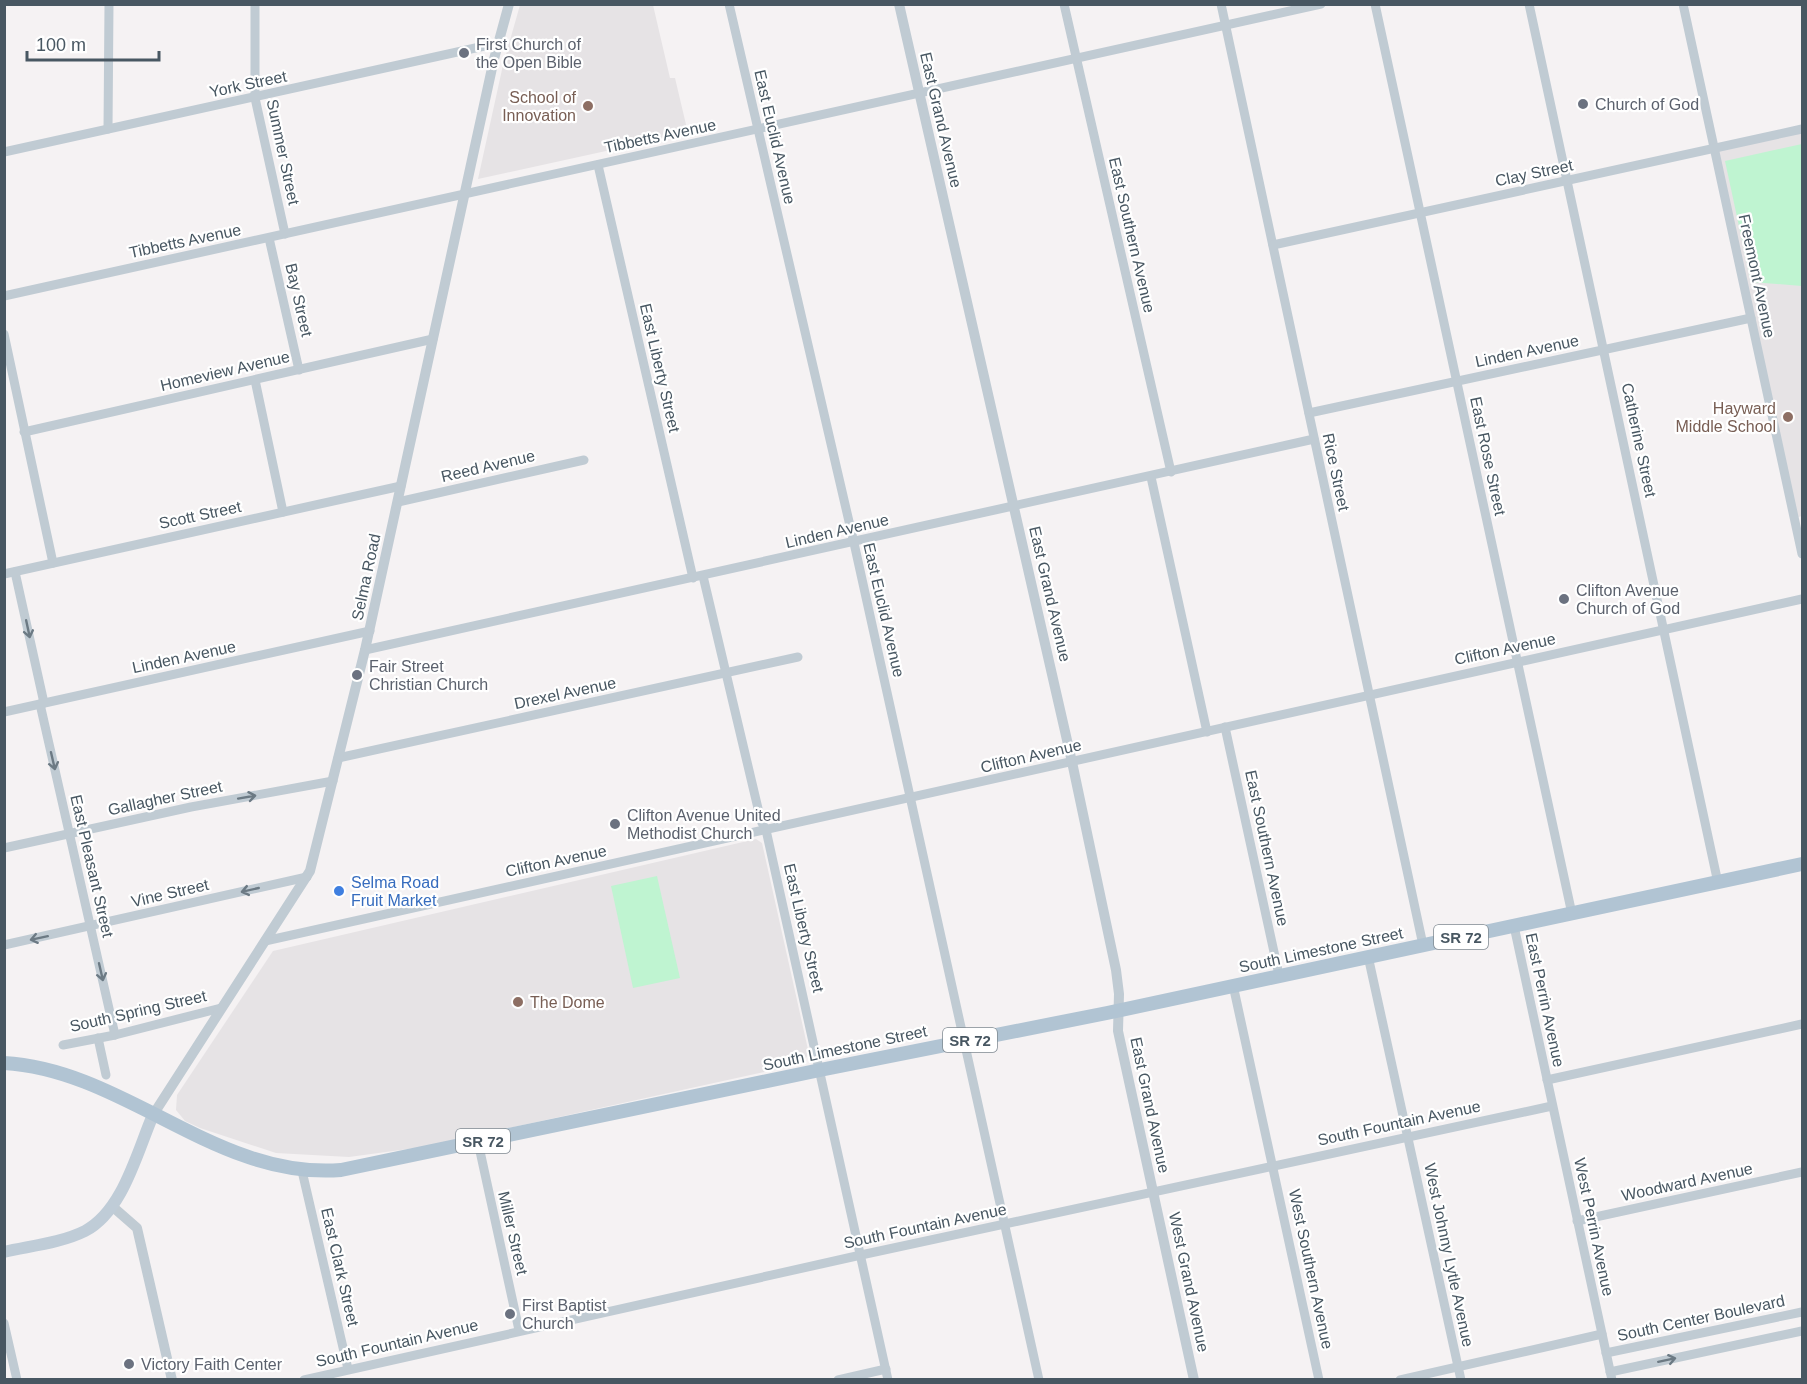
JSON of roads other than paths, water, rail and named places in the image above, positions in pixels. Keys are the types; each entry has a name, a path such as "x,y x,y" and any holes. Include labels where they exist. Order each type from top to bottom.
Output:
{"main road":[{"name":"South Limestone Street","path":"153,1114 239,1156 302,1171 341,1170 1119,1010 1803,864"},
{"name":"SR 72","path":"4,1063 62,1074 113,1094 153,1114"},
{"path":"4,1252 75,1236 94,1226 113,1207 153,1114"}],"street":[{"path":"108,129 109,4"},
{"name":"Summer Street","path":"255,4 255,98 285,234"},
{"name":"Selma Road","path":"153,1114 307,877 366,650 464,195 509,4"},
{"name":"East Euclid Avenue","path":"729,4 854,543 1039,1380"},
{"name":"East Grand Avenue","path":"899,4 1072,762 1116,970 1118,1030 1153,1192"},
{"name":"East Southern Avenue","path":"1064,4 1171,472"},
{"name":"Rice Street","path":"1221,4 1423,945"},
{"name":"Tibbetts Avenue","path":"4,296 1321,4"},
{"name":"East Rose Street","path":"1375,4 1572,914"},
{"name":"Catherine Street","path":"1529,4 1719,883"},
{"name":"Freemont Avenue","path":"1683,4 1803,554"},
{"name":"York Street","path":"4,152 498,43"},
{"name":"Clay Street","path":"1273,245 1803,129"},
{"name":"East Liberty Street","path":"598,165 693,578"},
{"name":"Bay Street","path":"269,238 299,369"},
{"name":"Linden Avenue","path":"1309,413 1751,318"},
{"path":"4,334 53,563"},
{"name":"Homeview Avenue","path":"24,432 433,339"},
{"path":"255,380 283,512"},
{"name":"Linden Avenue","path":"366,650 1314,439"},
{"name":"Reed Avenue","path":"398,502 584,460"},
{"path":"1151,477 1207,732"},
{"name":"Scott Street","path":"4,574 401,486"},
{"name":"East Pleasant Street","path":"15,572 115,1035"},
{"name":"East Liberty Street","path":"703,576 761,821 766,830 888,1380"},
{"name":"Clifton Avenue","path":"265,940 1803,599"},
{"name":"Linden Avenue","path":"4,712 370,631"},
{"name":"Drexel Avenue","path":"338,758 798,657"},
{"name":"East Southern Avenue","path":"1225,727 1279,975"},
{"name":"Gallagher Street","path":"4,848 191,807 333,781"},
{"name":"Vine Street","path":"4,945 307,877"},
{"name":"East Perrin Avenue","path":"1514,926 1547,1080"},
{"name":"West Johnny Lytle Avenue","path":"1368,956 1461,1380"},
{"path":"1233,985 1272,1166"},
{"name":"South Spring Street","path":"63,1045 115,1035 220,1008"},
{"path":"1547,1080 1803,1024"},
{"path":"98,1038 106,1075"},
{"name":"West Perrin Avenue","path":"1547,1080 1611,1376"},
{"name":"South Fountain Avenue","path":"304,1380 519,1330 1552,1106"},
{"name":"Miller Street","path":"478,1142 519,1330"},
{"name":"West Southern Avenue","path":"1272,1166 1319,1380"},
{"name":"East Clark Street","path":"302,1171 352,1369 358,1380"},
{"name":"Woodward Avenue","path":"1577,1221 1803,1172"},
{"name":"West Grand Avenue","path":"1153,1192 1194,1380"},
{"path":"113,1207 137,1228 172,1380"},
{"name":"South Center Boulevard","path":"1606,1353 1803,1312"},
{"path":"4,1323 17,1380"},
{"name":"South Center Boulevard","path":"1611,1376 1803,1331"},
{"path":"1400,1380 1602,1334"},
{"path":"838,1380 886,1369"}],"place":[{"name":"First Church of the Open Bible","path":"464,53"},
{"name":"Church of God","path":"1583,104"},
{"name":"School of Innovation","path":"588,106"},
{"name":"Hayward Middle School","path":"1788,417"},
{"name":"Clifton Avenue Church of God","path":"1564,599"},
{"name":"Fair Street Christian Church","path":"357,675"},
{"name":"Clifton Avenue United Methodist Church","path":"615,824"},
{"name":"Selma Road Fruit Market","path":"339,891"},
{"name":"The Dome","path":"518,1002"},
{"name":"First Baptist Church","path":"510,1314"},
{"name":"Victory Faith Center","path":"129,1364"}]}
